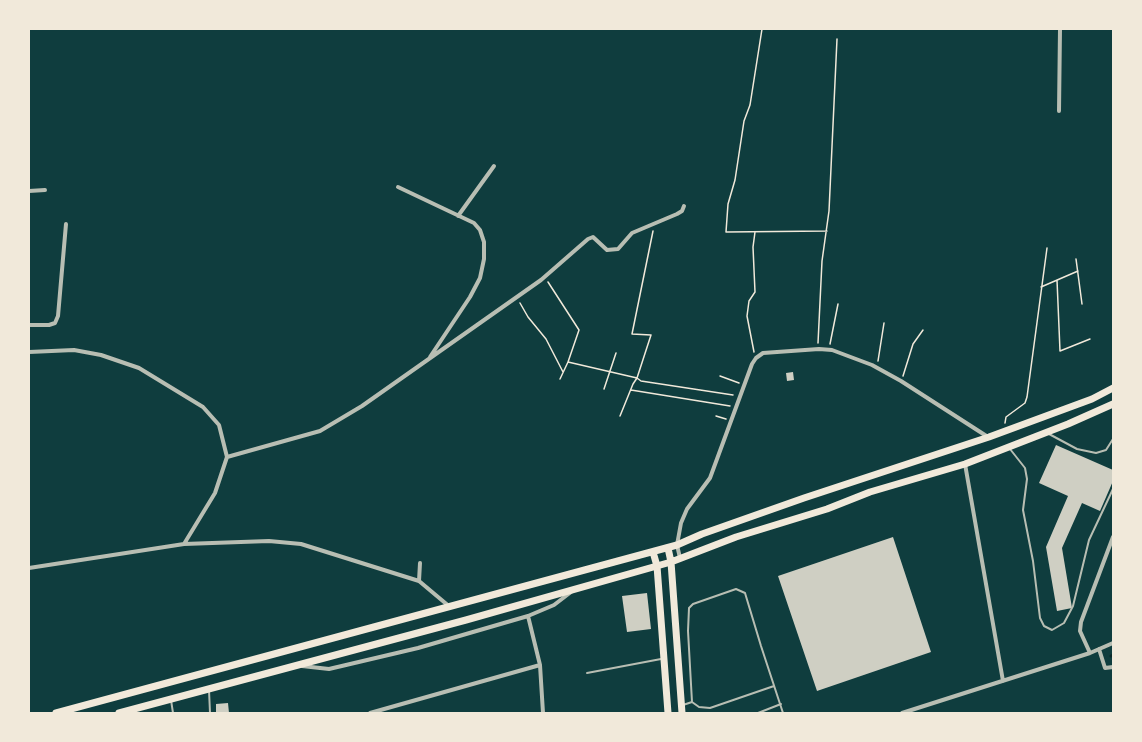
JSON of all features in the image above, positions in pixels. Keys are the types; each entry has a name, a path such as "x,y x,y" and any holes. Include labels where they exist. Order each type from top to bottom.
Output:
{"main road":[{"path":"56,713 518,590 668,548 702,534 804,498 989,438 1005,430 1092,399 1113,388"},
{"path":"119,713 300,666 572,591 671,562 736,537 827,509 870,492 965,464 1068,424 1113,404"},
{"path":"668,548 671,562 682,709"},
{"path":"653,552 657,566 668,713"},
{"path":"87,705 90,713"}],"street":[{"path":"1059,111 1060,29"},
{"path":"458,216 494,166"},
{"path":"398,187 474,223 480,230 484,242 484,260 480,278 470,297 429,359"},
{"path":"29,190 45,190"},
{"path":"227,457 320,431 362,406 545,278 588,239 593,237 607,250 618,249 632,233 677,214 682,211 684,206"},
{"path":"29,325 49,325 55,322 58,316 66,224"},
{"path":"680,558 677,545 681,523 687,509 710,478 744,386 756,358 763,354 819,349 829,350 877,367 989,438"},
{"path":"29,352 74,350 101,356 144,371 203,407 219,425 227,457 215,493 184,544"},
{"path":"965,464 1003,681"},
{"path":"1090,653 1080,631 1081,622 1113,537"},
{"path":"29,568 184,544 269,541 301,544 419,581 450,607"},
{"path":"419,581 420,563"},
{"path":"300,666 329,669 418,648 528,616 554,605 572,591"},
{"path":"528,616 540,665 543,713"},
{"path":"902,713 1090,653 1113,643"},
{"path":"1099,649 1105,668 1113,666"},
{"path":"370,713 540,665"}],"lane":[{"path":"1046,432 1077,449 1096,453 1106,450 1113,439"},
{"path":"1008,447 1025,468 1027,479 1023,510 1033,561 1040,618 1044,626 1052,630 1064,623 1073,606 1089,540 1113,489"},
{"path":"774,686 710,708 698,707 692,702 688,631 689,608 693,604 736,589 746,593 783,713"},
{"path":"587,673 665,658"},
{"path":"209,689 210,713"},
{"path":"170,700 173,713"},
{"path":"682,709 692,702"},
{"path":"758,713 781,704"}],"path":[{"path":"762,29 750,106 744,122 735,180 728,204 726,232 826,231"},
{"path":"819,349 822,261 829,211 837,39"},
{"path":"620,416 637,378 651,336 632,334 655,224"},
{"path":"756,232 753,247 755,292 749,301 747,316 756,358"},
{"path":"1005,430 1006,417 1025,404 1027,397 1039,318 1041,287 1047,248"},
{"path":"1076,259 1082,304"},
{"path":"1041,287 1078,271"},
{"path":"545,278 579,330 568,362 560,379"},
{"path":"1057,280 1060,351 1090,339"},
{"path":"517,298 528,317 546,339 563,372"},
{"path":"829,350 838,304"},
{"path":"877,367 884,323"},
{"path":"901,381 913,344 923,330"},
{"path":"604,389 616,353"},
{"path":"568,362 609,373 637,378 641,381 741,396"},
{"path":"720,376 744,386"},
{"path":"631,390 737,407"}],"building":[{"path":"793,372 794,380 787,381 786,373"},
{"path":"1056,445 1113,470 1113,481 1100,511 1082,503 1062,548 1072,608 1057,611 1046,547 1068,496 1039,483"},
{"path":"893,537 931,652 817,691 778,576"},
{"path":"647,593 651,629 627,632 622,596"},
{"path":"228,703 229,713 216,713 216,704"}]}
